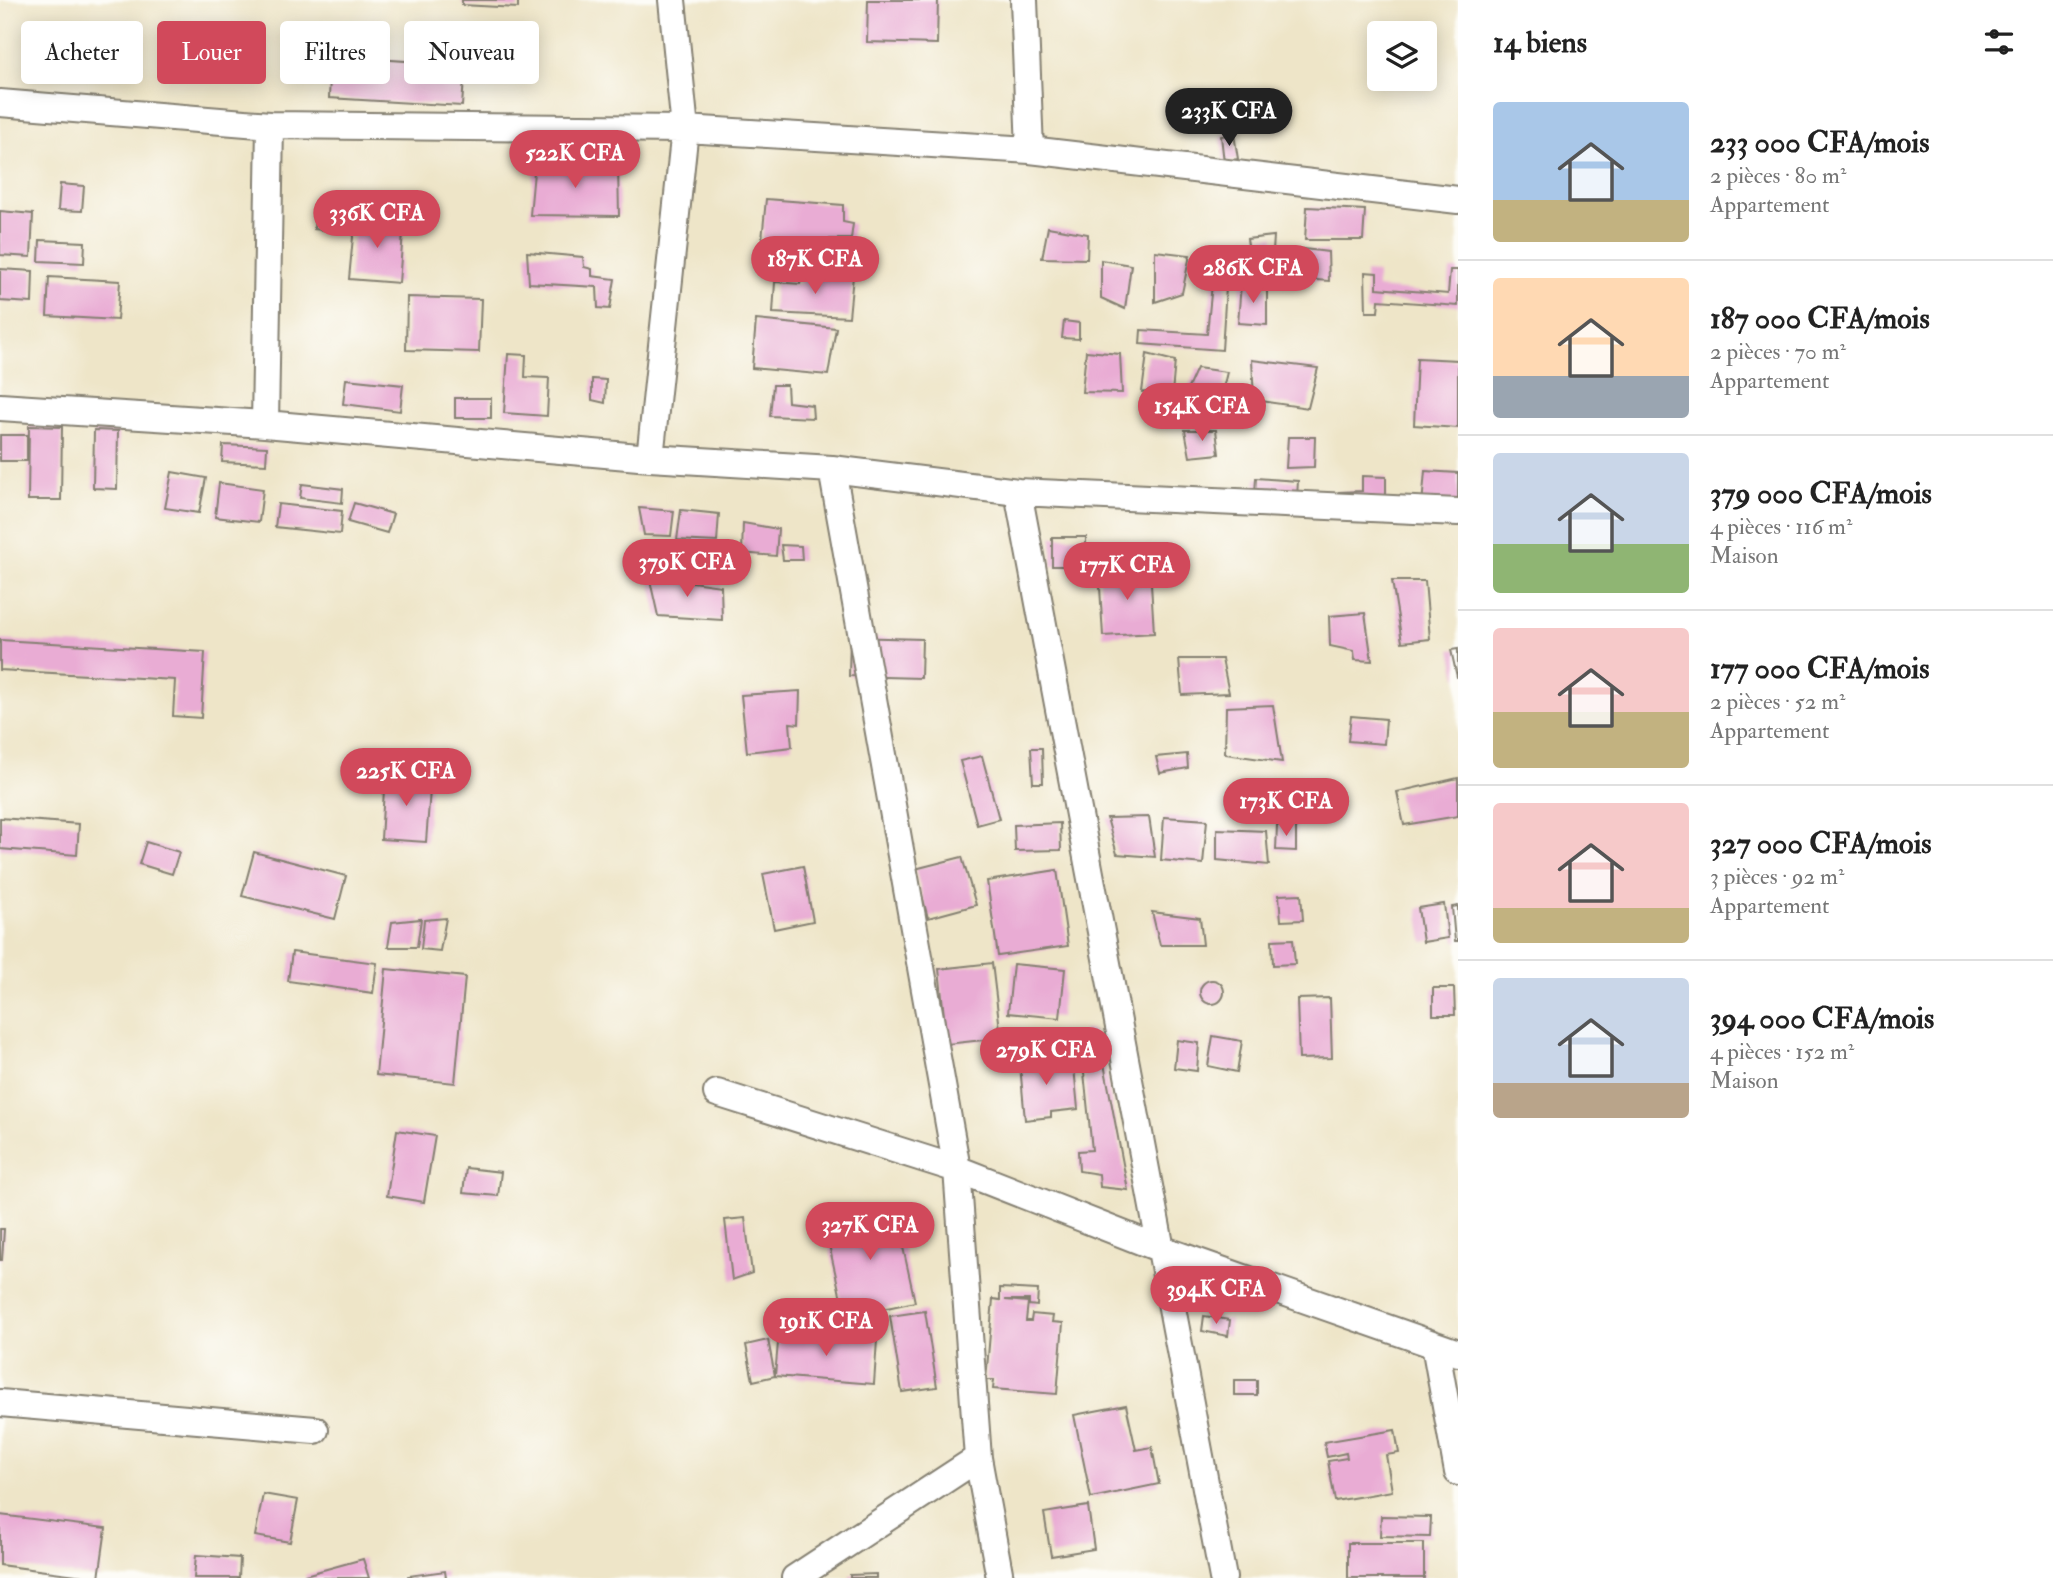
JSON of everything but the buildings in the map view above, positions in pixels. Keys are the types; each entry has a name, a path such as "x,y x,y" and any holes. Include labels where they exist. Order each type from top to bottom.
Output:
{"street":[{"path":"650,458 685,129 671,0"},
{"path":"1024,0 1030,150"},
{"path":"0,103 270,125 685,129 1030,150 1458,200"},
{"path":"265,424 270,125"},
{"path":"0,407 265,424 650,458 832,469 1018,492 1458,512"},
{"path":"832,469 957,1169 978,1458 1000,1578"},
{"path":"1018,492 1223,1578"},
{"path":"717,1093 957,1169 1161,1249 1447,1349 1458,1472"},
{"path":"0,1403 315,1430"},
{"path":"795,1578 978,1458"}]}
